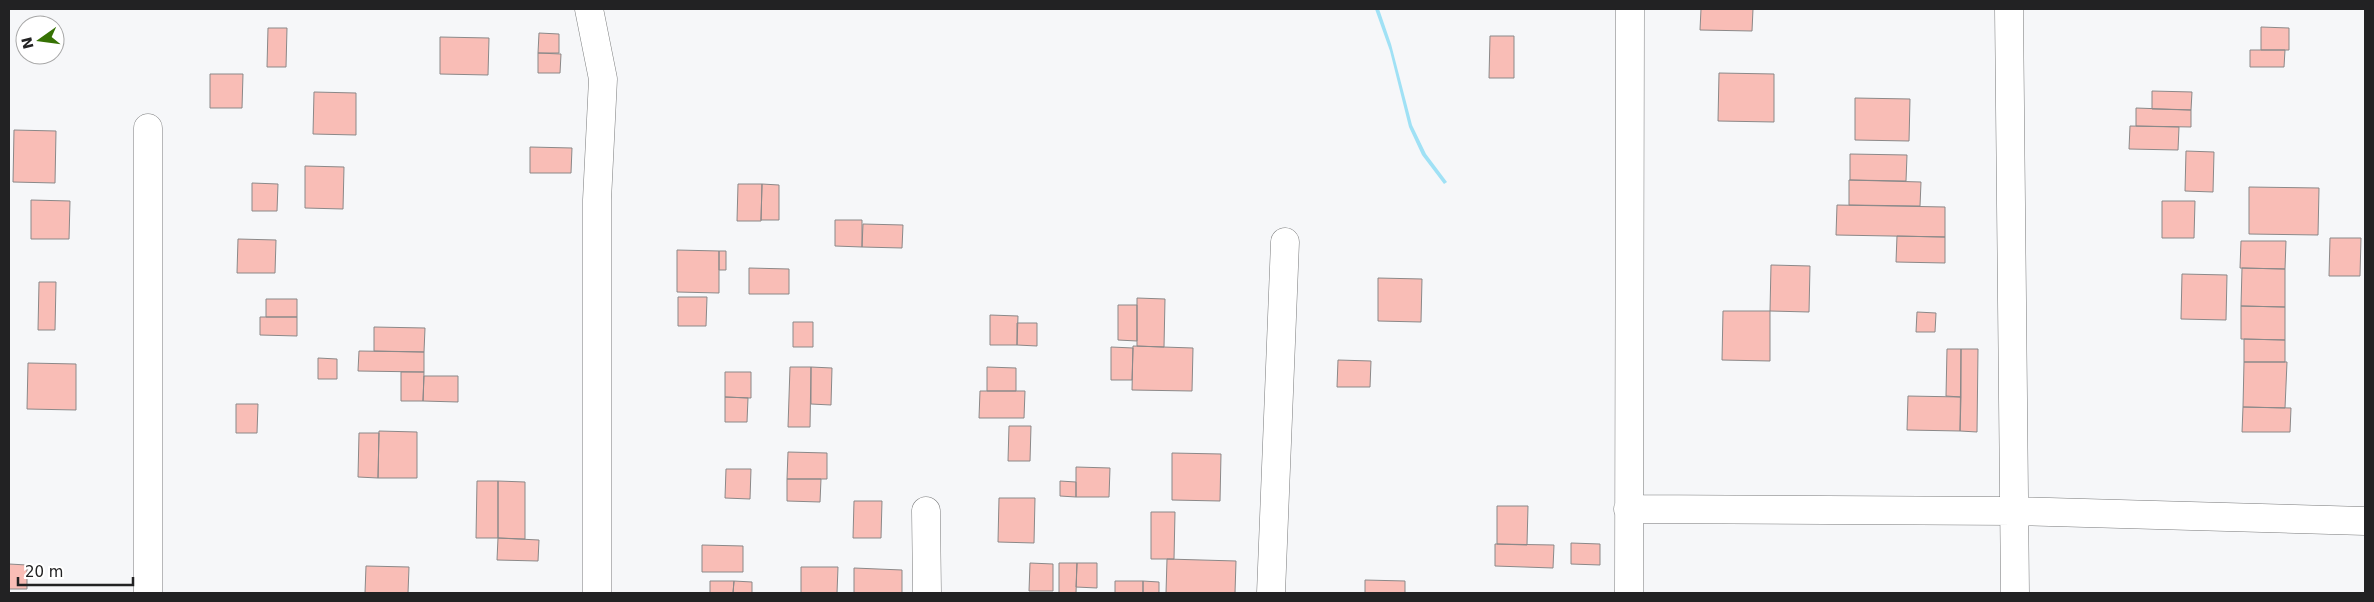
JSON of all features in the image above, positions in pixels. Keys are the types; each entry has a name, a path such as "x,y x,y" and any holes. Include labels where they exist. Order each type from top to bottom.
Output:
{"street":[{"path":"589,9 603,79 597,200 597,593"},
{"path":"1629,593 1630,9"},
{"path":"2009,9 2016,593"},
{"path":"148,128 148,593"},
{"path":"1271,593 1285,242"},
{"path":"1628,509 2014,511 2365,520"},
{"path":"926,511 927,593"}],"water":[{"path":"1375,9 1379,9 1391,44 1412,125 1426,154 1447,182 1444,184 1422,155 1409,127 1390,51"}],"building":[{"path":"1701,9 1753,9 1752,31 1700,30"},
{"path":"2261,27 2289,28 2289,50 2261,50"},
{"path":"268,28 287,28 286,67 267,67"},
{"path":"539,33 559,34 559,53 538,53"},
{"path":"1490,36 1514,36 1514,78 1489,78"},
{"path":"440,37 489,38 488,75 440,74"},
{"path":"2250,50 2285,50 2284,67 2250,67"},
{"path":"538,53 561,54 560,73 538,73"},
{"path":"1719,73 1774,74 1774,122 1718,121"},
{"path":"210,74 243,74 242,108 210,108"},
{"path":"2152,91 2192,92 2191,110 2152,109"},
{"path":"314,92 356,93 356,135 313,134"},
{"path":"1855,98 1910,99 1909,141 1855,140"},
{"path":"2136,108 2191,110 2191,127 2136,126"},
{"path":"2130,126 2179,127 2178,150 2129,149"},
{"path":"14,130 56,131 55,183 13,182"},
{"path":"530,147 572,148 571,173 530,173"},
{"path":"2186,151 2214,152 2213,192 2185,191"},
{"path":"1850,154 1907,155 1906,181 1850,180"},
{"path":"305,166 344,167 343,209 305,208"},
{"path":"1849,180 1921,182 1920,206 1849,205"},
{"path":"252,183 278,184 277,211 252,211"},
{"path":"738,184 762,184 761,221 737,221"},
{"path":"762,184 779,185 779,220 761,220"},
{"path":"2249,187 2319,188 2318,235 2249,234"},
{"path":"31,200 70,201 69,239 31,239"},
{"path":"2162,201 2195,201 2194,238 2162,238"},
{"path":"1837,205 1945,207 1945,237 1836,235"},
{"path":"835,220 862,220 862,247 835,246"},
{"path":"863,224 903,225 902,248 862,247"},
{"path":"1897,236 1945,237 1945,263 1896,262"},
{"path":"2330,238 2361,238 2360,276 2329,276"},
{"path":"238,239 276,240 275,273 237,273"},
{"path":"2241,241 2286,241 2285,269 2240,268"},
{"path":"677,250 719,251 719,293 677,292"},
{"path":"719,251 726,251 726,270 719,270"},
{"path":"1771,265 1810,266 1809,312 1770,311"},
{"path":"749,268 789,269 789,294 749,294"},
{"path":"2242,268 2285,269 2285,307 2241,306"},
{"path":"2182,274 2227,275 2226,320 2181,319"},
{"path":"1378,278 1422,279 1421,322 1378,321"},
{"path":"39,282 56,282 55,330 38,330"},
{"path":"678,297 707,297 706,326 678,326"},
{"path":"1137,298 1165,299 1164,347 1137,346"},
{"path":"266,299 297,299 297,317 266,317"},
{"path":"1118,305 1137,305 1137,341 1118,340"},
{"path":"2241,306 2285,307 2285,340 2241,339"},
{"path":"1723,311 1770,311 1770,361 1722,360"},
{"path":"1917,312 1936,313 1935,332 1916,332"},
{"path":"990,315 1018,316 1017,345 990,345"},
{"path":"260,317 297,317 297,336 260,335"},
{"path":"793,322 813,322 813,347 793,347"},
{"path":"1017,323 1037,323 1037,346 1017,345"},
{"path":"374,327 425,328 424,352 374,351"},
{"path":"2244,339 2285,340 2285,362 2244,362"},
{"path":"1133,346 1193,348 1192,391 1132,390"},
{"path":"1111,347 1133,348 1132,380 1111,380"},
{"path":"1947,349 1961,349 1961,397 1946,396"},
{"path":"1961,349 1978,349 1977,432 1960,431"},
{"path":"359,351 424,352 424,372 358,371"},
{"path":"318,358 337,359 337,379 318,379"},
{"path":"1338,360 1371,361 1370,387 1337,387"},
{"path":"2244,362 2287,362 2285,408 2243,407"},
{"path":"28,363 76,364 76,410 27,409"},
{"path":"790,367 811,367 810,427 788,427"},
{"path":"811,367 832,368 831,405 811,404"},
{"path":"987,367 1016,368 1016,391 987,391"},
{"path":"401,372 424,372 423,401 401,401"},
{"path":"725,372 751,372 751,398 725,397"},
{"path":"424,376 458,376 458,402 423,401"},
{"path":"980,391 1025,391 1024,418 979,418"},
{"path":"1908,396 1961,397 1960,431 1907,430"},
{"path":"725,397 748,398 747,422 725,422"},
{"path":"236,404 258,404 257,433 236,433"},
{"path":"2243,407 2291,408 2290,432 2242,432"},
{"path":"1009,426 1031,426 1030,461 1008,461"},
{"path":"379,431 417,432 417,478 378,478"},
{"path":"359,433 379,433 378,478 358,477"},
{"path":"788,452 827,453 827,479 787,479"},
{"path":"1172,453 1221,454 1220,501 1172,500"},
{"path":"1076,467 1110,468 1109,497 1076,497"},
{"path":"726,469 751,469 750,499 725,498"},
{"path":"787,479 821,479 820,502 787,501"},
{"path":"477,481 498,481 498,538 476,538"},
{"path":"498,481 525,482 525,539 498,538"},
{"path":"1060,481 1076,482 1076,497 1060,496"},
{"path":"999,498 1035,498 1034,543 998,542"},
{"path":"854,501 882,501 881,538 853,538"},
{"path":"1497,506 1528,506 1527,545 1497,544"},
{"path":"1151,512 1175,512 1174,559 1151,559"},
{"path":"498,538 539,540 538,561 497,560"},
{"path":"1571,543 1600,544 1600,565 1571,564"},
{"path":"1495,544 1554,545 1553,568 1495,566"},
{"path":"702,545 743,546 743,572 702,572"},
{"path":"1167,559 1236,561 1235,593 1166,593"},
{"path":"1030,563 1053,564 1053,591 1029,591"},
{"path":"1059,563 1077,563 1076,593 1059,593"},
{"path":"1077,563 1097,563 1097,588 1076,587"},
{"path":"9,564 27,565 27,589 9,589"},
{"path":"366,566 409,567 408,593 365,593"},
{"path":"801,567 838,567 837,593 801,593"},
{"path":"854,568 902,570 902,593 854,593"},
{"path":"1365,580 1405,581 1405,593 1365,593"},
{"path":"710,581 734,581 733,593 710,593"},
{"path":"734,581 752,582 752,593 733,593"},
{"path":"1115,581 1143,581 1143,593 1115,593"},
{"path":"1143,581 1159,582 1159,593 1143,593"}]}
